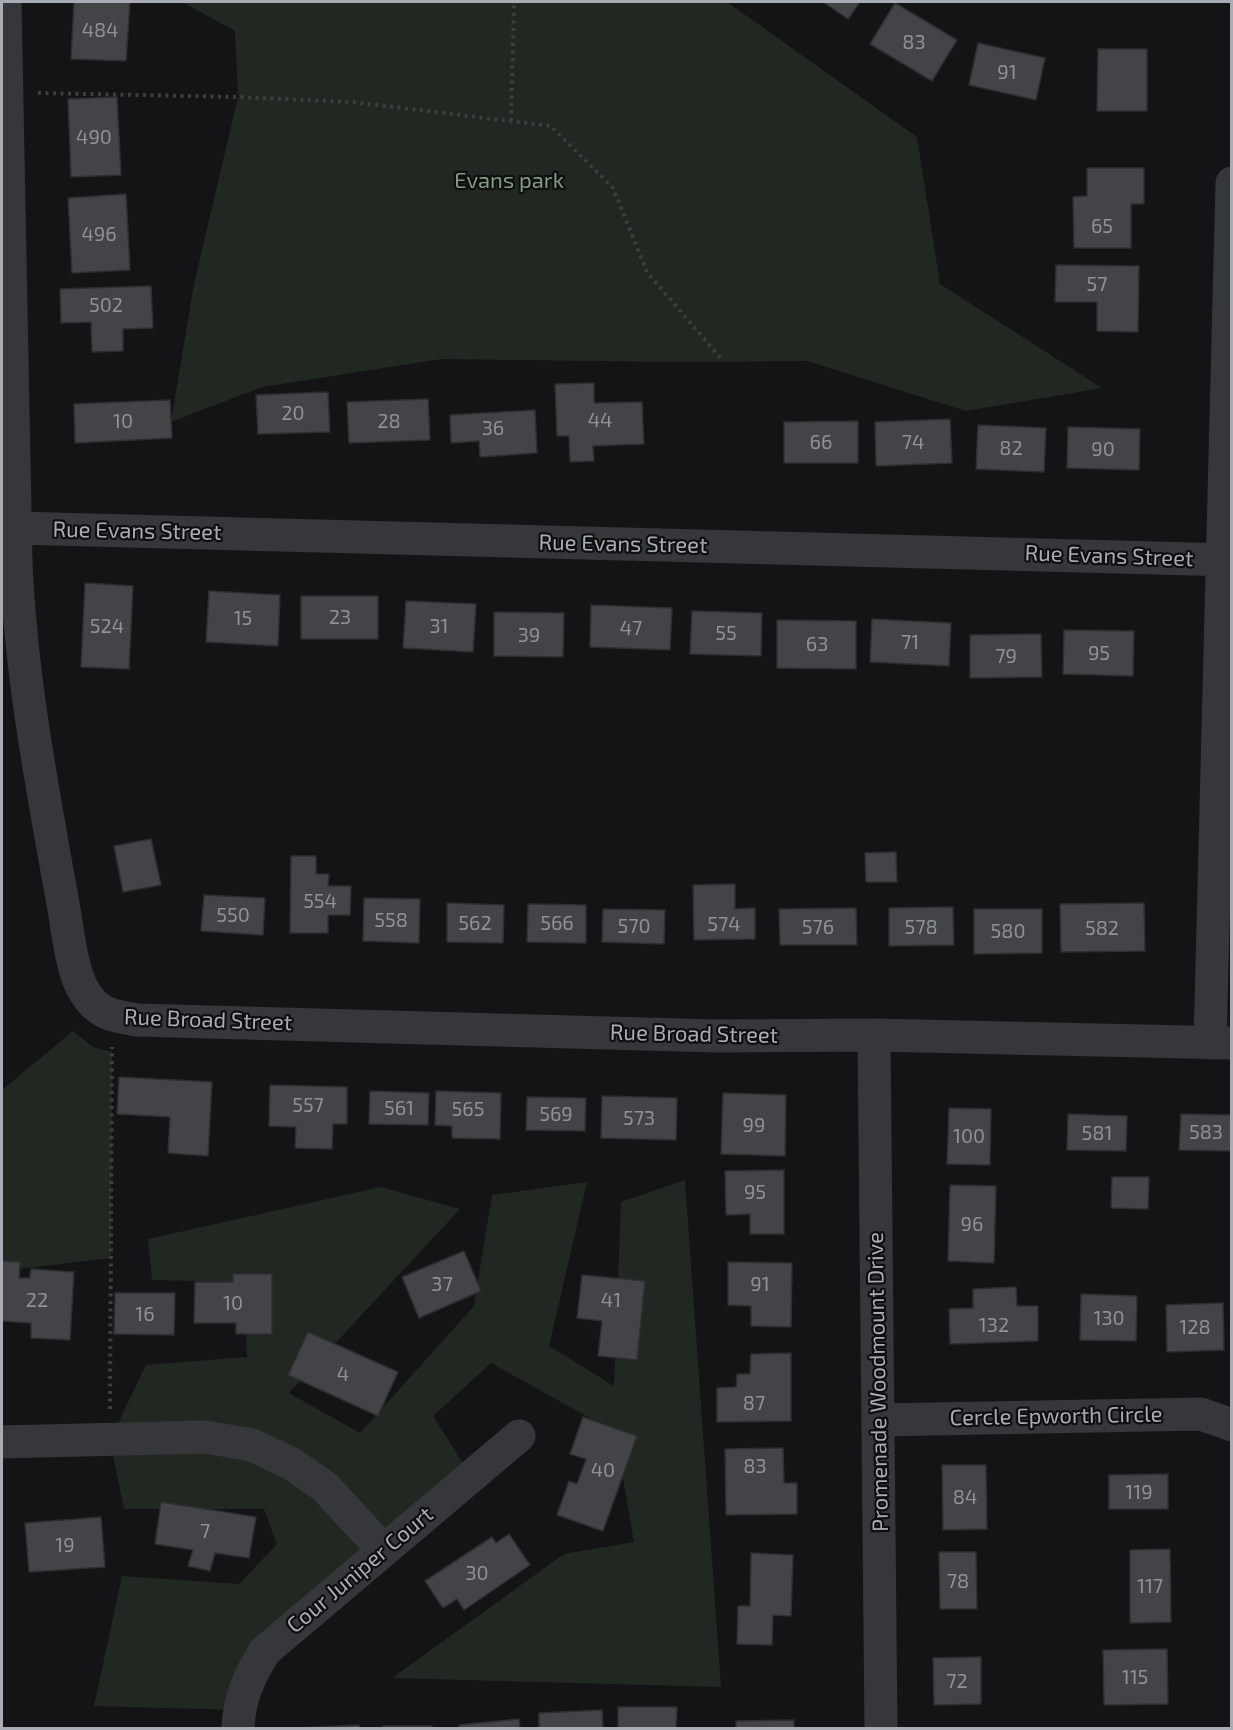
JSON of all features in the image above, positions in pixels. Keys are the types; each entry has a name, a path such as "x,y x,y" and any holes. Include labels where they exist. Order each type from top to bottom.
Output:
{"street":[{"name":"Rue Broad Street","path":"5,2 17,593 25,678 75,966 82,989 94,1006 112,1016 137,1020 716,1036 874,1035 1221,1043"},
{"path":"1221,1043 1232,183"},
{"name":"Rue Evans Street","path":"15,528 1226,560"},
{"name":"Promenade Woodmount Drive","path":"874,1035 881,1728"},
{"name":"Cercle Epworth Circle","path":"878,1420 1201,1414 1232,1425"},
{"name":"Cour Juniper Court","path":"238,1728 238,1710 248,1679 265,1652 519,1436"},
{"path":"2,1442 205,1437 252,1445 292,1464 325,1487 383,1550"}],"path":[{"path":"511,121 514,2"},
{"path":"6,92 352,102 550,126 613,188 647,272 723,362"},
{"path":"110,1440 112,1016"}],"green space":[{"name":"Evans park","path":"182,2 727,2 917,137 940,284 1102,388 966,411 807,361 441,359 262,387 171,422 194,284 238,97 235,31"},
{"path":"73,1031 93,1047 112,1052 111,1258 2,1271 2,1090"},
{"path":"685,1180 721,1687 392,1678 564,1554 634,1542 615,1432 491,1363 433,1416 471,1476 265,1651 238,1710 94,1706 122,1576 239,1584 277,1544 264,1509 124,1509 110,1440 146,1365 247,1357 244,1282 152,1280 148,1239 381,1187 460,1209 289,1393 360,1433 474,1306 492,1195 587,1182 549,1346 614,1386 621,1202"}],"building":[{"path":"74,2 130,2 126,61 71,59"},
{"path":"823,2 860,2 848,19"},
{"path":"895,3 957,40 932,81 870,44"},
{"path":"978,43 1045,58 1036,100 969,85"},
{"path":"1098,49 1147,49 1147,111 1097,111"},
{"path":"117,97 121,175 71,177 68,99"},
{"path":"1087,168 1144,168 1144,204 1131,204 1131,248 1074,248 1073,197 1087,196"},
{"path":"126,194 130,270 72,273 68,198"},
{"path":"1056,265 1139,266 1138,332 1097,331 1097,302 1055,302"},
{"path":"151,286 153,328 123,329 123,351 92,352 91,322 61,323 60,289"},
{"path":"594,383 594,403 642,402 644,444 593,446 594,461 570,462 569,436 557,436 555,384"},
{"path":"328,392 330,432 258,434 256,395"},
{"path":"428,399 430,440 349,443 347,402"},
{"path":"170,400 172,438 75,443 74,404"},
{"path":"535,410 537,453 480,457 479,441 451,443 450,415"},
{"path":"950,419 952,463 876,466 875,422"},
{"path":"858,421 858,463 784,463 784,422"},
{"path":"978,425 1046,428 1044,472 976,469"},
{"path":"1068,427 1140,429 1139,470 1067,468"},
{"path":"85,583 133,586 129,669 81,667"},
{"path":"209,591 280,595 278,646 206,642"},
{"path":"301,596 378,596 378,639 301,639"},
{"path":"406,601 476,604 473,652 403,648"},
{"path":"591,605 672,608 670,650 590,647"},
{"path":"692,611 762,613 761,656 690,654"},
{"path":"494,612 564,613 563,657 494,656"},
{"path":"872,619 951,623 949,666 870,662"},
{"path":"777,620 856,621 856,669 777,668"},
{"path":"1064,630 1134,631 1133,676 1063,674"},
{"path":"1041,634 1042,677 970,678 970,635"},
{"path":"151,839 161,885 123,892 114,846"},
{"path":"896,852 897,882 866,882 865,853"},
{"path":"291,856 316,856 316,874 329,874 328,886 351,886 350,915 328,915 328,933 290,933"},
{"path":"735,884 735,909 755,908 755,939 694,940 693,885"},
{"path":"204,895 265,898 263,935 201,931"},
{"path":"364,898 420,899 419,943 363,941"},
{"path":"447,903 504,905 503,943 447,942"},
{"path":"1144,903 1145,951 1061,952 1060,904"},
{"path":"528,904 586,905 586,943 527,942"},
{"path":"953,907 954,945 889,946 889,908"},
{"path":"856,908 857,945 780,945 779,909"},
{"path":"603,909 665,910 664,944 602,942"},
{"path":"974,909 1042,909 1042,953 974,954"},
{"path":"119,1077 212,1082 208,1156 168,1153 170,1117 117,1114"},
{"path":"270,1085 347,1087 347,1124 333,1124 332,1149 295,1148 296,1127 269,1126"},
{"path":"370,1091 429,1093 428,1125 369,1124"},
{"path":"436,1091 501,1093 500,1139 452,1138 452,1126 435,1125"},
{"path":"723,1093 786,1095 785,1156 721,1154"},
{"path":"602,1096 677,1098 676,1140 601,1138"},
{"path":"527,1097 586,1098 585,1131 526,1130"},
{"path":"949,1108 991,1109 990,1165 947,1164"},
{"path":"1068,1114 1127,1116 1126,1151 1067,1150"},
{"path":"1181,1114 1232,1115 1232,1151 1179,1150"},
{"path":"784,1170 784,1234 750,1234 750,1214 726,1215 725,1171"},
{"path":"1112,1177 1149,1177 1148,1209 1111,1208"},
{"path":"950,1185 996,1186 994,1263 948,1261"},
{"path":"464,1251 481,1291 419,1318 402,1277"},
{"path":"2,1261 20,1262 19,1278 30,1278 31,1269 74,1272 70,1340 31,1338 31,1323 2,1321"},
{"path":"728,1262 792,1263 791,1327 751,1326 751,1306 728,1305"},
{"path":"233,1274 272,1274 272,1334 236,1334 236,1323 194,1323 195,1282 233,1282"},
{"path":"582,1275 645,1281 637,1360 598,1356 602,1321 577,1318"},
{"path":"1016,1287 1017,1306 1038,1306 1038,1341 950,1344 949,1309 973,1308 973,1289"},
{"path":"115,1293 175,1293 174,1335 114,1334"},
{"path":"1081,1294 1137,1296 1136,1341 1080,1340"},
{"path":"1223,1303 1224,1350 1167,1352 1166,1305"},
{"path":"308,1332 398,1372 378,1416 288,1375"},
{"path":"791,1353 791,1421 717,1422 717,1388 736,1387 737,1374 750,1374 751,1354"},
{"path":"583,1417 637,1436 603,1531 557,1515 569,1481 577,1484 586,1459 570,1454"},
{"path":"783,1448 784,1483 797,1483 797,1514 726,1515 725,1449"},
{"path":"942,1465 986,1465 987,1529 943,1530"},
{"path":"1168,1474 1168,1509 1109,1509 1109,1475"},
{"path":"161,1502 256,1517 249,1558 215,1553 210,1571 188,1566 193,1550 155,1544"},
{"path":"101,1517 105,1567 29,1572 25,1523"},
{"path":"509,1534 530,1565 464,1610 457,1599 443,1608 425,1581 492,1537 496,1543"},
{"path":"1170,1549 1171,1622 1130,1623 1130,1550"},
{"path":"939,1552 976,1552 977,1609 940,1609"},
{"path":"751,1553 793,1555 791,1616 773,1615 772,1645 737,1644 738,1606 750,1606"},
{"path":"1167,1649 1168,1704 1104,1705 1103,1650"},
{"path":"981,1657 981,1704 934,1705 933,1658"},
{"path":"618,1707 677,1707 676,1728 618,1728"},
{"path":"602,1710 603,1728 539,1728 539,1713"},
{"path":"519,1719 520,1728 460,1728 459,1725"},
{"path":"794,1720 794,1728 736,1728 736,1721"},
{"path":"359,1725 359,1728 298,1728"},
{"path":"383,1726 432,1726 432,1728 382,1728"}]}
